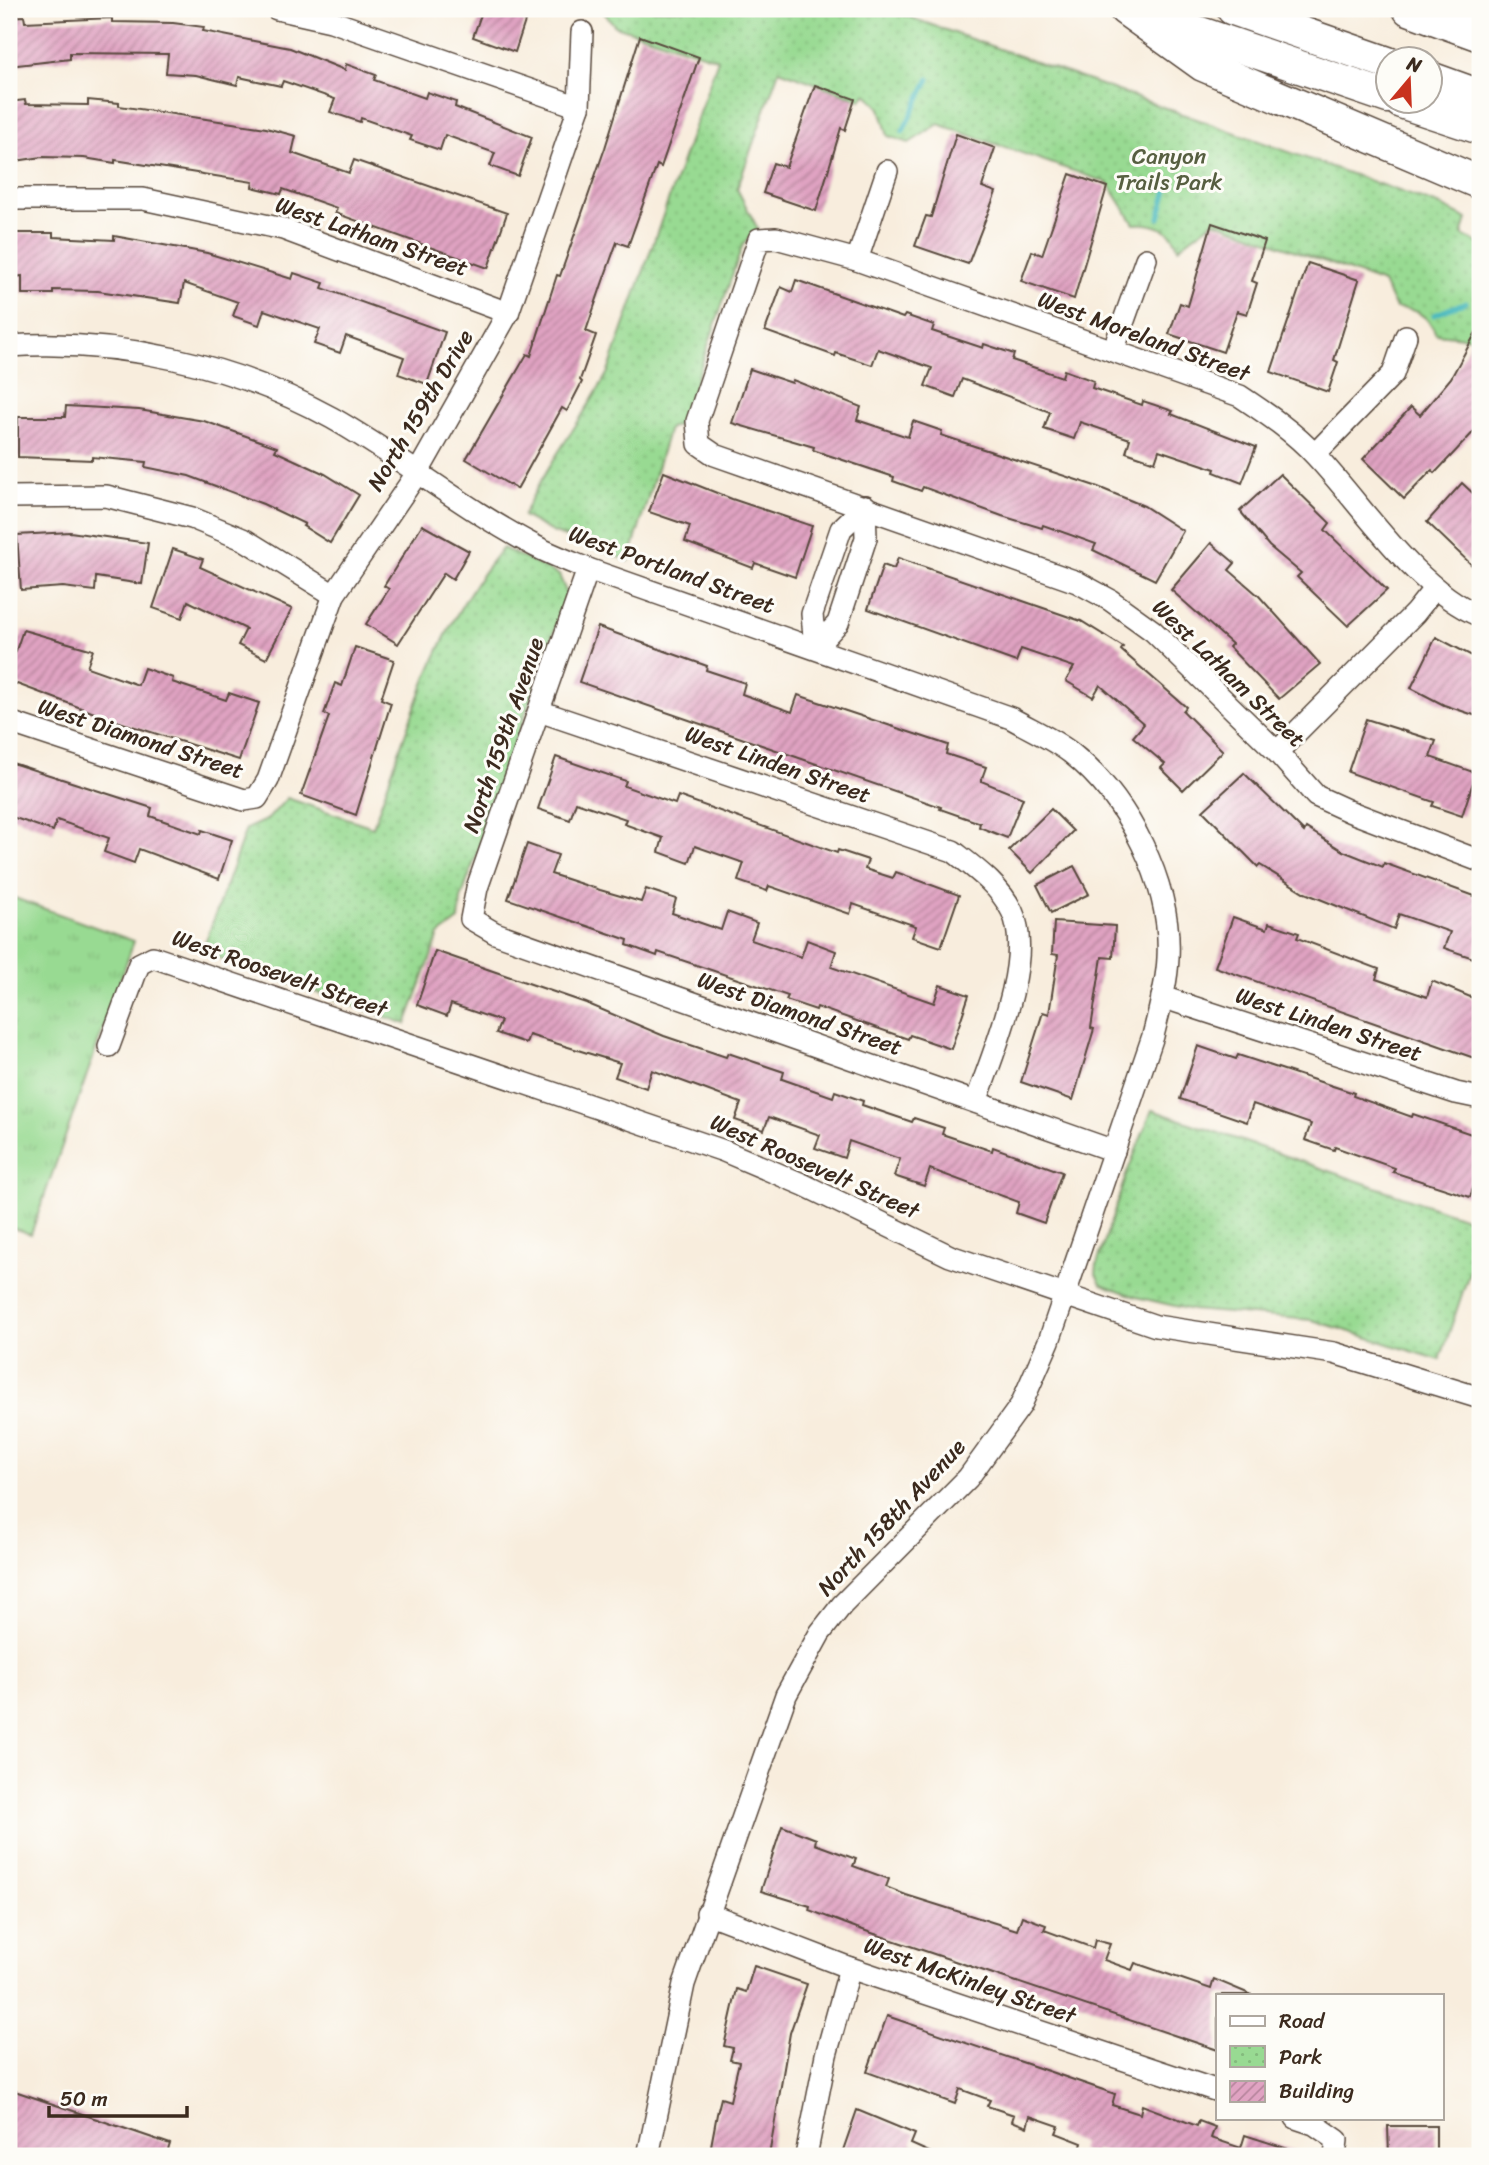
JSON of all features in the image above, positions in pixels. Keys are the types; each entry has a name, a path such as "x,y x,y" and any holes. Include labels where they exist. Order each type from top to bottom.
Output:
{"highway":[{"path":"1126,9 1374,92"},
{"path":"1126,9 1203,65 1480,183"},
{"path":"1233,9 1374,58"},
{"path":"1409,9 1480,35"},
{"path":"1444,83 1480,96"},
{"path":"1444,116 1480,128"}],"street":[{"path":"277,9 332,15 579,107"},
{"name":"North 159th Drive","path":"257,798 268,780 334,595 418,472 508,313 579,107 582,32"},
{"path":"857,260 887,171"},
{"name":"West Latham Street","path":"9,199 144,199 283,229 508,313"},
{"name":"West Moreland Street","path":"699,444 697,421 760,239 776,237 857,260 1240,396 1269,415 1315,454 1434,589 1480,615"},
{"path":"1113,351 1146,259"},
{"path":"1315,454 1393,374 1406,336"},
{"name":"West Portland Street","path":"9,346 80,346 138,352 218,368 332,418 534,546 588,569 1011,718 1069,752 1104,783 1143,845 1158,889 1167,934 1168,958 1162,997"},
{"name":"West Latham Street","path":"699,444 715,455 1077,582 1110,600 1153,631 1277,752 1317,796 1351,813 1480,861"},
{"path":"9,496 106,496 192,518 245,540 334,595"},
{"path":"815,648 838,623 866,538 865,506"},
{"name":"North 159th Avenue","path":"471,919 477,888 588,569"},
{"path":"1277,752 1415,613 1434,589"},
{"name":"West Linden Street","path":"539,711 953,851 992,881 1013,913 1019,947 1012,994 975,1102"},
{"name":"West Diamond Street","path":"9,722 244,800 257,798"},
{"name":"West Diamond Street","path":"471,919 495,933 1114,1150"},
{"name":"West Roosevelt Street","path":"109,1046 139,964 153,957 724,1151 804,1185 950,1256 1156,1326 1334,1353 1480,1398"},
{"name":"West Linden Street","path":"1162,997 1456,1093 1480,1098"},
{"name":"North 158th Avenue","path":"648,2156 673,2025 707,1913 775,1721 813,1645 860,1583 968,1478 1000,1438 1021,1405 1040,1366 1065,1295 1153,1036 1162,997"},
{"name":"West McKinley Street","path":"707,1913 850,1968 1216,2090"},
{"path":"806,2156 826,2055 850,1968"},
{"path":"1302,2120 1314,2124 1336,2148"}],"green space":[{"name":"Canyon Trails Park","path":"601,9 887,9 1441,206 1467,219 1462,235 1480,244 1480,342 1473,338 1436,334 1430,322 1421,314 1396,308 1383,283 1214,221 1178,248 1172,236 1161,228 1134,224 1108,183 939,124 909,143 888,136 880,108 866,93 861,100 779,70 737,189 758,229 743,244 681,424 669,428 629,561 552,532 523,516 542,478 608,372 718,59 615,26"},
{"path":"503,548 559,575 567,594 461,899 459,920 439,935 406,1024 202,952 246,829 268,819 287,798 373,827 411,717 441,645 479,578"},
{"path":"9,896 134,941 31,1234 9,1227"},
{"path":"1152,1110 1480,1223 1480,1240 1440,1360 1312,1320 1192,1310 1136,1297 1101,1284 1096,1274 1097,1264 1125,1178"}],"building":[{"path":"483,9 529,9 515,52 473,37"},
{"path":"24,16 25,22 112,18 112,22 173,23 204,27 203,31 290,48 345,70 346,64 376,75 374,80 425,98 427,92 456,102 455,107 532,137 518,176 490,166 495,153 445,135 440,150 410,140 412,136 361,118 360,122 330,112 335,99 283,81 281,86 239,77 237,85 196,75 166,73 168,54 70,53 70,59 9,66 9,17"},
{"path":"640,36 699,57 661,167 657,165 628,246 617,242 586,331 596,335 580,380 582,382 567,411 562,408 517,489 466,459 527,354 531,356 557,275 560,276 605,148"},
{"path":"815,85 855,99 845,130 841,128 816,211 763,193 773,163 786,167"},
{"path":"25,100 26,104 88,105 88,100 119,103 119,106 266,128 296,136 292,153 349,173 354,160 507,213 488,268 335,213 337,208 283,189 281,194 252,187 253,182 115,160 115,163 84,158 42,157 9,162 9,102"},
{"path":"956,134 995,148 982,187 996,192 968,264 915,246 926,216 931,217"},
{"path":"1070,174 1107,187 1074,299 1021,281 1032,251 1042,255"},
{"path":"1212,223 1265,241 1252,281 1257,283 1247,314 1237,311 1223,352 1169,334 1180,303 1188,306"},
{"path":"9,233 53,233 53,237 114,240 114,236 207,253 292,279 294,273 324,283 322,288 445,332 427,384 398,374 404,357 346,336 340,353 314,344 320,329 264,310 259,325 233,316 238,302 184,283 180,303 98,291 53,290 53,294 22,294 22,276 9,278"},
{"path":"1308,263 1359,280 1334,360 1338,362 1328,392 1271,372"},
{"path":"796,280 903,318 905,315 934,325 932,331 983,348 984,344 1014,354 1012,360 1062,377 1064,370 1094,381 1092,388 1142,405 1143,401 1173,411 1171,414 1256,447 1242,483 1214,472 1215,469 1159,450 1155,462 1126,452 1130,439 1080,422 1074,439 1044,429 1050,412 962,379 955,397 925,386 932,368 878,349 872,365 836,353 835,356 765,331 781,287 792,292"},
{"path":"1480,325 1480,425 1435,473 1432,470 1404,499 1363,459 1411,407 1420,415 1451,378"},
{"path":"750,369 792,383 793,380 861,407 857,420 908,437 913,421 942,431 941,435 1098,487 1144,506 1183,531 1155,580 1093,550 1096,544 1043,525 1042,528 1002,516 923,487 921,491 893,481 894,477 813,450 814,447 732,423"},
{"path":"66,406 139,410 204,421 277,447 275,451 325,474 359,495 330,543 303,526 305,524 263,504 189,476 145,467 146,462 92,457 92,460 18,457 18,417 65,417"},
{"path":"664,472 812,526 795,577 755,563 753,568 685,542 690,526 649,512"},
{"path":"1280,474 1330,523 1325,530 1387,590 1348,626 1297,577 1301,573 1269,546 1240,511"},
{"path":"1462,483 1480,500 1480,573 1427,522"},
{"path":"422,525 469,551 453,579 444,573 398,644 366,624 389,589 384,586"},
{"path":"70,532 148,543 142,584 96,577 95,591 63,587 21,590 17,535"},
{"path":"1211,543 1235,563 1229,570 1259,596 1320,664 1279,699 1229,647 1232,644 1171,590"},
{"path":"173,549 203,559 200,567 292,609 266,659 238,645 246,629 188,601 182,618 153,608"},
{"path":"898,558 1081,621 1123,647 1121,650 1186,707 1183,711 1223,751 1183,790 1161,768 1165,764 1133,737 1144,724 1100,685 1093,697 1066,681 1074,667 1021,649 1016,662 868,609 883,565 894,569"},
{"path":"598,627 707,666 706,670 745,683 742,694 792,712 798,695 948,745 946,754 986,767 981,781 1023,798 1007,838 979,827 980,823 940,809 941,807 579,682"},
{"path":"23,630 93,650 87,667 138,685 144,668 173,678 172,682 226,700 229,693 259,703 239,760 113,720 9,681 9,671"},
{"path":"1436,637 1480,660 1480,717 1444,705 1411,688"},
{"path":"355,647 394,660 381,699 391,703 356,815 301,795 329,716 324,714 335,683 342,686"},
{"path":"1366,719 1436,741 1430,757 1476,773 1462,816 1432,806 1434,802 1348,772"},
{"path":"556,757 626,781 624,786 675,804 678,796 837,853 838,850 868,860 865,869 893,878 896,872 959,895 941,947 912,937 916,926 853,904 850,914 769,886 767,891 738,881 744,863 695,846 689,863 659,852 663,838 624,824 626,819 576,802 570,820 538,809"},
{"path":"9,762 152,808 150,816 201,834 202,830 232,840 219,879 139,849 134,863 104,852 109,838 57,820 53,831 9,816"},
{"path":"1244,773 1304,832 1306,828 1343,851 1383,867 1384,863 1480,898 1480,938 1473,958 1444,948 1450,932 1399,914 1394,929 1305,893 1260,865 1258,867 1203,811"},
{"path":"1051,809 1073,831 1032,873 1009,850"},
{"path":"527,844 558,855 551,874 641,902 646,889 676,899 672,913 721,930 727,912 757,923 751,940 801,957 807,940 836,951 831,967 934,1003 940,985 969,995 951,1049 910,1035 908,1039 817,1007 816,1010 786,1000 788,996 658,952 657,956 627,945 628,940 508,899"},
{"path":"1074,866 1089,894 1051,913 1037,885"},
{"path":"1233,917 1267,929 1269,923 1299,933 1297,938 1379,969 1376,979 1427,997 1432,981 1480,1001 1480,1060 1215,967"},
{"path":"1054,922 1115,926 1113,958 1102,957 1091,1028 1094,1029 1073,1100 1021,1082 1043,1012 1049,1014 1058,955 1052,954"},
{"path":"435,951 586,1003 664,1036 726,1057 728,1053 784,1072 782,1079 833,1097 835,1091 863,1101 862,1105 912,1122 914,1118 944,1128 942,1134 992,1151 993,1147 1062,1172 1044,1223 1016,1213 1019,1202 930,1169 924,1186 894,1176 900,1159 849,1141 844,1158 815,1148 820,1135 769,1117 764,1130 735,1120 741,1103 652,1070 646,1088 615,1077 620,1063 529,1035 526,1043 496,1033 501,1021 451,1004 447,1016 417,1005"},
{"path":"1198,1046 1236,1059 1238,1055 1354,1093 1353,1096 1412,1117 1413,1114 1480,1137 1480,1168 1470,1197 1393,1172 1395,1168 1335,1147 1334,1150 1305,1140 1311,1124 1253,1104 1247,1122 1180,1099"},
{"path":"782,1826 816,1839 815,1844 856,1859 853,1866 889,1879 886,1887 906,1895 1017,1930 1022,1916 1046,1925 1044,1930 1093,1948 1095,1940 1110,1944 1104,1960 1132,1970 1135,1963 1211,1989 1214,1979 1250,1994 1216,1994 1216,2049 857,1928 809,1910 810,1906 761,1891"},
{"path":"754,1966 807,1984 790,2033 769,2156 721,2156 723,2149 711,2146 717,2114 721,2098 730,2101 739,2062 730,2060 733,2048 724,2046 737,1989 746,1992"},
{"path":"887,2016 1115,2094 1112,2105 1140,2114 1142,2105 1197,2126 1199,2121 1215,2127 1211,2138 1241,2148 1245,2135 1301,2153 1301,2156 1115,2156 1095,2150 1093,2155 1080,2150 1082,2143 1056,2133 1059,2126 1030,2116 1027,2127 1012,2121 1014,2115 987,2106 990,2100 960,2089 955,2104 867,2072"},
{"path":"9,2089 170,2144 166,2156 9,2156"},
{"path":"857,2110 915,2134 911,2144 938,2156 841,2156"},
{"path":"1388,2126 1436,2126 1436,2156 1389,2156"}],"waterway":[{"path":"903,131 929,79"},
{"path":"1159,218 1169,183"},
{"path":"1434,315 1466,302"}]}
